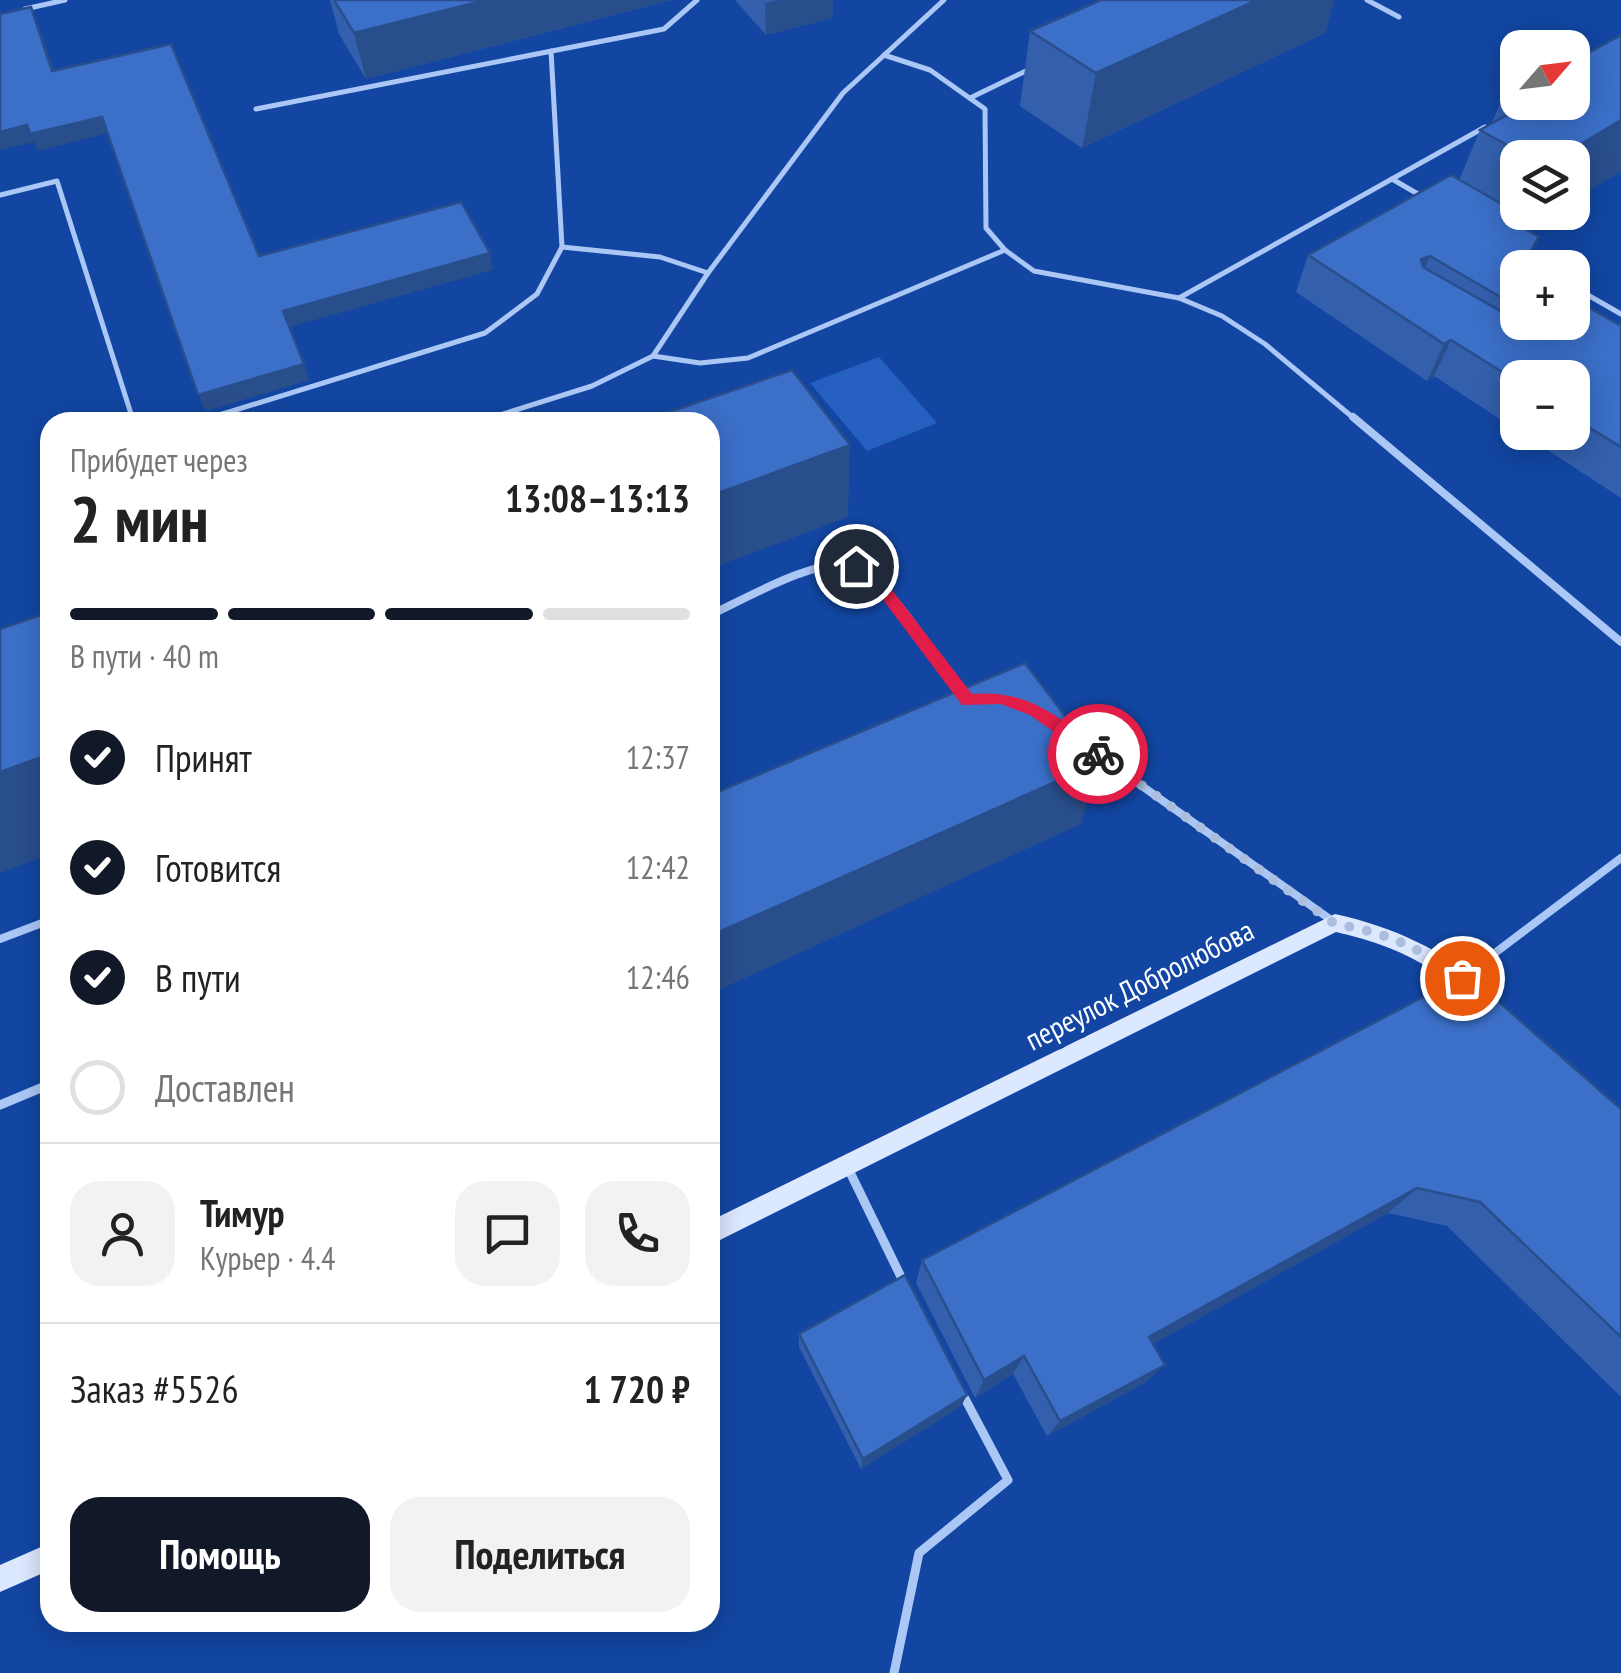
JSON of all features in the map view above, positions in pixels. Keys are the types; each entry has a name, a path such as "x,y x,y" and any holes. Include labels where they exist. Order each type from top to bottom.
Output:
{"street":[{"path":"1335,924 1378,932 1415,946 1462,978 1505,1016"},
{"name":"переулок Добролюбова","path":"720,1228 1335,924"},
{"path":"0,1579 40,1561"}],"lane":[{"path":"16,11 65,0"},
{"path":"256,110 664,29 697,0"},
{"path":"510,412 592,386 653,356 708,272 843,93 944,0"},
{"path":"1366,0 1399,17"},
{"path":"228,412 484,333 537,294 562,247 551,51"},
{"path":"884,55 930,70 985,110 986,228 1005,250 1034,271 1179,298 1222,316 1265,344 1621,642"},
{"path":"970,98 1040,64"},
{"path":"1179,298 1499,119"},
{"path":"1392,179 1425,199"},
{"path":"0,195 57,181 131,412"},
{"path":"562,247 660,257 708,272"},
{"path":"653,356 683,364 717,366 748,358 1005,250"},
{"path":"1590,296 1621,314"},
{"path":"720,611 829,566 856,566 877,581 968,700 949,708"},
{"path":"1082,744 1335,924"},
{"path":"1462,978 1621,858"},
{"path":"0,939 40,924"},
{"path":"0,1105 40,1089"},
{"path":"847,1166 906,1287"},
{"path":"894,1673 919,1553 1008,1480 952,1375"}],"shaded area":[{"path":"879,357 937,423 867,451 810,383"}],"building":[{"path":"334,0 486,0 354,33"},
{"path":"1101,0 1257,0 1096,73 1030,31"},
{"path":"31,7 52,71 171,44 259,256 461,202 490,253 283,311 304,364 198,395 102,117 30,134 27,125 0,132 0,14"},
{"path":"1621,35 1621,120 1588,140 1500,141 1480,130 1500,119 1590,120 1590,52"},
{"path":"1451,175 1500,203 1500,230 1527,230 1539,237 1531,250 1500,250 1500,297 1430,256 1421,259 1423,267 1500,311 1500,340 1590,340 1590,308 1621,326 1621,447 1590,428 1590,360 1500,360 1500,371 1451,340 1444,344 1308,255"},
{"path":"792,370 850,445 720,492 720,412 669,412"},
{"path":"40,615 40,758 0,772 0,629"},
{"path":"1025,663 1100,762 720,932 720,791"},
{"path":"1467,974 1621,1109 1621,1337 1480,1202 1417,1188 1149,1337 1165,1365 1060,1421 1024,1356 984,1380 922,1260"},
{"path":"905,1275 967,1395 863,1459 799,1334"}],"way so far":[{"path":"1098,754 1335,924 1378,932 1415,946 1462,978"}],"route":[{"path":"856,566 877,581 968,700 1001,698 1036,710 1098,754"}]}
